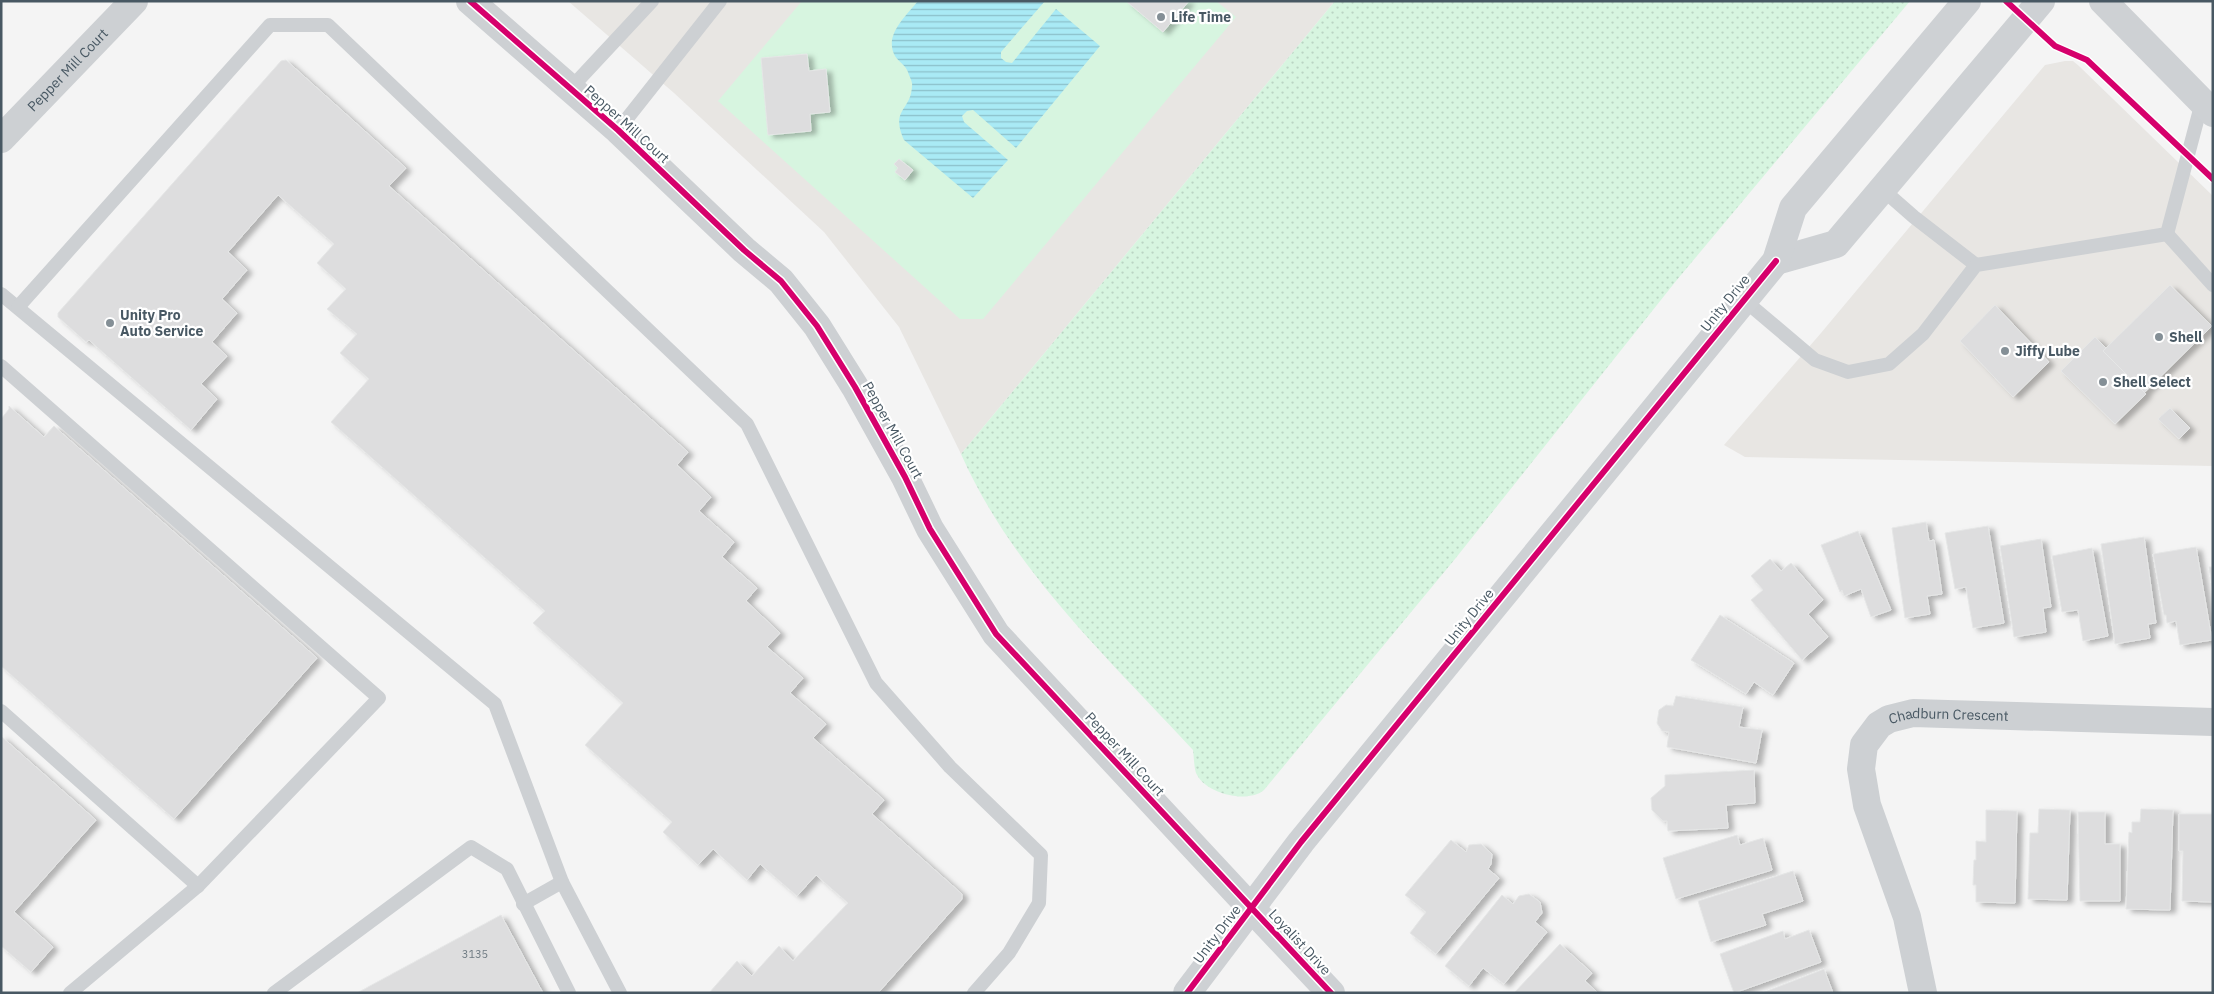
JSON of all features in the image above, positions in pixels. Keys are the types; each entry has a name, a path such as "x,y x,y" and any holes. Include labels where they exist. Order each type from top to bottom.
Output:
{"street":[{"name":"Pepper Mill Court","path":"1,139 134,1"},
{"name":"Pepper Mill Court","path":"470,1 618,130 744,250 781,281 817,326 855,387 905,478 930,529 996,634 1251,908"},
{"name":"Unity Drive","path":"1187,993 1301,842 1776,261 1794,208 1967,1"},
{"path":"1776,261 1836,244 2041,1"},
{"path":"2103,1 2207,107"},
{"name":"Chadburn Crescent","path":"1923,993 1907,917 1867,805 1861,769 1864,745 1879,726 1889,719 1913,713 2213,722"},
{"name":"Loyalist Drive","path":"1251,908 1331,993"}],"lane":[{"path":"570,89 652,1"},
{"path":"618,130 720,1"},
{"path":"18,307 270,25 328,25 747,424 876,683 950,767 1041,855 1039,902 1009,953 974,993"},
{"path":"2167,234 2207,107"},
{"path":"1882,189 1914,217 1976,265"},
{"path":"1744,300 1815,360 1848,372 1889,364 1923,334 1976,265 2167,234"},
{"path":"2167,234 2213,285"},
{"path":"1,294 495,704 562,882 620,993"},
{"path":"1,366 379,698 198,886 70,993"},
{"path":"1,710 198,886"},
{"path":"274,993 470,847 507,869 569,993"},
{"path":"523,904 562,882"}],"shaded area":[{"path":"568,1 1335,1 961,454 899,327 824,232 674,93"},
{"path":"2073,61 2079,66 2213,196 2213,466 1745,457 1724,445 1821,333 2045,65"}],"green space":[{"path":"802,1 1126,1 1163,32 1189,1 1216,1 1236,17 983,319 960,319 718,101"},
{"path":"1335,1 1910,1 1676,281 1455,559 1264,790 1248,796 1227,795 1208,786 1201,780 1195,771 1193,750 1096,647 1035,575 1007,537 982,497 961,454"}],"water":[{"path":"918,1 1045,1 1001,52 1001,58 1006,62 1012,63 1056,9 1100,46 1016,148 973,110 967,111 962,116 964,122 1008,160 973,198 904,140 900,130 900,116 911,94 912,84 907,69 894,54 892,39 898,26"}],"building":[{"name":"Life Time","path":"1126,1 1189,1 1163,32"},
{"path":"807,54 809,71 826,69 830,112 810,114 811,131 768,135 761,58"},
{"path":"286,60 406,168 389,186 688,452 677,465 711,497 699,511 734,542 722,557 757,588 746,601 780,633 767,647 803,678 790,693 826,724 813,738 884,800 872,814 962,894 962,899 878,993 709,993 737,961 752,976 779,946 793,961 848,903 816,875 797,896 760,864 747,880 713,849 698,865 663,832 672,822 585,745 623,703 533,623 545,611 331,422 369,379 340,353 357,334 327,309 346,289 317,263 334,244 278,195 228,252 247,270 222,299 237,313 212,342 227,356 201,384 217,399 191,430 89,340 86,342 58,317 58,313 281,61"},
{"path":"899,159 913,170 905,180 895,172 898,168 894,164"},
{"name":"Shell","path":"2170,285 2212,326 2144,393 2103,351"},
{"name":"Jiffy Lube","path":"1995,305 2049,362 2013,397 1960,341"},
{"name":"Shell Select","path":"2095,337 2106,348 2103,351 2146,394 2115,424 2061,371"},
{"path":"9,406 44,437 54,426 317,658 174,819 1,666 1,419 9,409"},
{"path":"2170,408 2190,428 2179,439 2158,419"},
{"path":"1926,522 1929,541 1934,540 1942,594 1927,596 1930,614 1905,618 1892,528"},
{"path":"1988,526 2004,623 1973,628 1966,587 1955,589 1945,533"},
{"path":"1858,531 1891,610 1871,617 1861,589 1844,596 1842,590 1840,592 1821,545"},
{"path":"2144,537 2156,623 2148,624 2150,638 2115,644 2101,544"},
{"path":"2041,539 2051,607 2043,608 2046,632 2014,637 2000,546"},
{"path":"2196,547 2212,640 2180,645 2176,621 2167,623 2166,615 2164,615 2153,554"},
{"path":"2092,548 2108,636 2083,641 2078,610 2062,612 2052,556"},
{"path":"1770,559 1781,571 1791,563 1823,600 1808,614 1828,637 1802,660 1751,600 1763,590 1751,576"},
{"path":"2209,567 2213,567 2213,593"},
{"path":"1720,615 1794,663 1773,695 1754,682 1746,694 1691,660"},
{"path":"1676,696 1743,707 1739,727 1762,730 1756,763 1667,747 1669,732 1662,731 1657,723 1659,710 1666,705 1673,706"},
{"path":"1,736 96,820 14,912 53,947 31,972 1,946"},
{"path":"1754,770 1755,803 1726,805 1728,828 1668,831 1667,821 1663,821 1652,810 1651,798 1665,786 1665,775"},
{"path":"2039,809 2070,810 2067,900 2028,899 2030,833 2038,833"},
{"path":"2141,809 2173,810 2170,910 2126,909 2129,832 2132,833 2132,822 2140,822"},
{"path":"1986,810 2017,811 2015,903 1976,902 1976,885 1973,885 1976,841 1986,842"},
{"path":"2078,812 2105,812 2105,844 2120,844 2120,901 2080,901"},
{"path":"2179,814 2213,814 2213,902 2182,901 2183,851 2179,851"},
{"path":"1737,835 1740,845 1763,838 1772,870 1676,899 1663,858"},
{"path":"1451,840 1466,852 1469,845 1481,844 1492,854 1491,864 1488,869 1499,878 1436,954 1410,933 1426,912 1405,895"},
{"path":"1793,871 1803,901 1762,914 1766,925 1711,942 1698,901"},
{"path":"1529,894 1540,902 1542,913 1535,922 1547,932 1504,984 1483,968 1469,986 1445,966 1502,895 1513,904 1519,896"},
{"path":"501,915 543,993 357,993"},
{"path":"1809,930 1821,962 1734,993 1720,954 1783,931 1785,939"},
{"path":"1560,944 1592,973 1585,981 1598,993 1514,993"},
{"path":"1824,969 1833,993 1762,993"}],"cycle path":[{"path":"470,1 618,130 744,250 781,281 817,326 855,387 905,477 930,529 996,634 1331,993"},
{"path":"2006,1 2055,46 2087,60 2213,179"},
{"path":"1187,993 1301,842 1776,261"}],"place":[{"name":"Life Time","path":"1161,17"},
{"name":"Unity Pro Auto Service","path":"110,323"},
{"name":"Shell","path":"2159,337"},
{"name":"Jiffy Lube","path":"2005,351"},
{"name":"Shell Select","path":"2103,382"}]}
